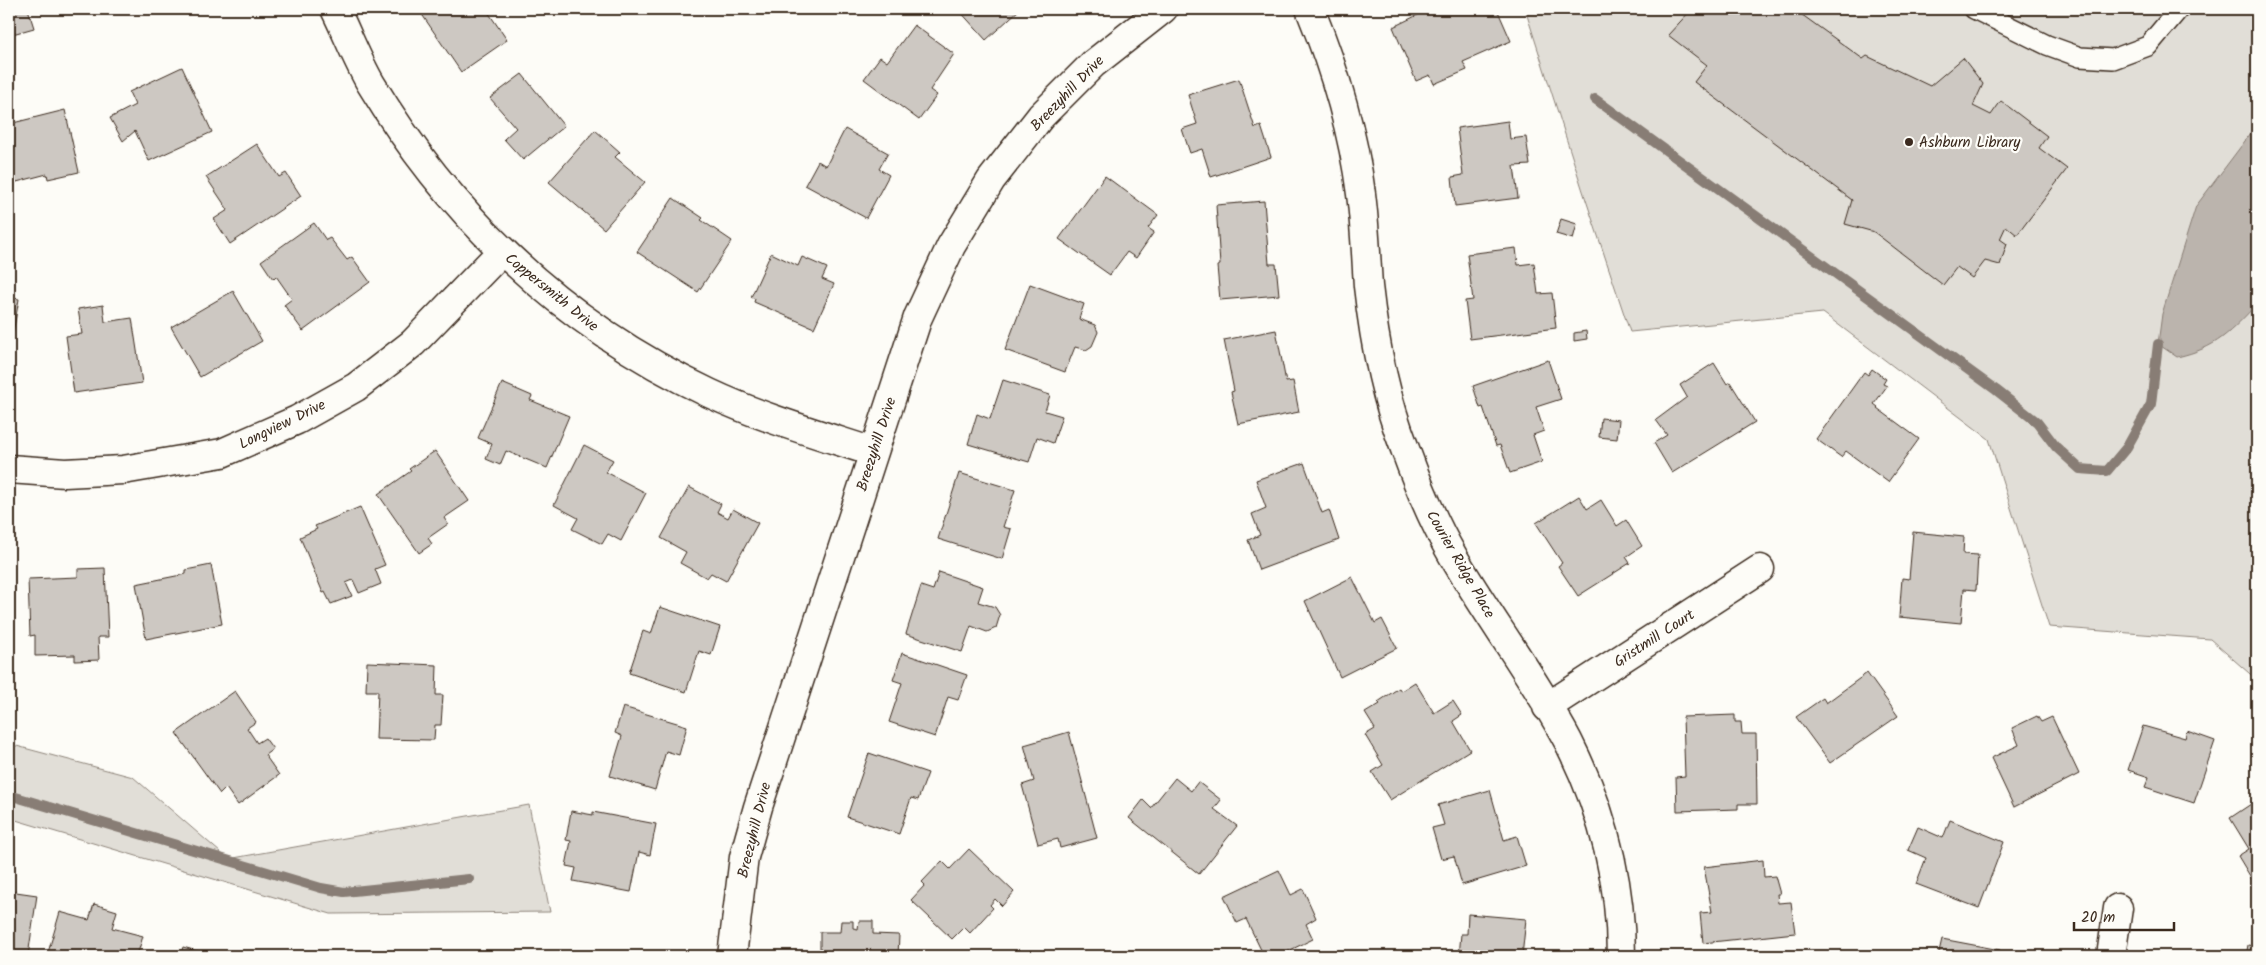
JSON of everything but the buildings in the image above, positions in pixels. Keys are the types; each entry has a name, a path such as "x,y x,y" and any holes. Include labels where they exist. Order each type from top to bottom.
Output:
{"street":[{"name":"Coppersmith Drive","path":"335,9 370,82 408,143 452,199 502,252 539,286 580,318 667,372 753,412 873,452"},
{"name":"Breezyhill Drive","path":"732,956 744,857 758,807 918,316 951,246 991,180 1041,116 1093,64 1163,9"},
{"name":"Courier Ridge Place","path":"1310,9 1325,46 1347,121 1361,194 1375,336 1387,392 1403,446 1426,502 1452,554 1567,740 1584,774 1608,845 1617,892 1621,956"},
{"name":"Longview Drive","path":"9,469 65,472 123,470 222,453 297,420 356,386 413,343 502,252"},
{"name":"Gristmill Court","path":"1547,707 1760,569"},
{"path":"2111,956 2118,908"}],"lane":[{"path":"1974,9 2055,48 2080,57 2113,58 2148,46 2179,9"}],"shaded area":[{"path":"1525,9 2257,9 2257,680 2210,639 2049,627 1989,439 1823,313 1630,332"},
{"path":"2257,125 2257,304 2230,331 2213,344 2177,357 2158,344 2162,314 2196,206"},
{"path":"9,744 133,777 228,859 529,805 550,912 331,914 9,818"}],"waterway":[{"path":"1595,99 1996,390 2037,422 2056,447 2080,469 2107,471 2127,447 2151,404 2158,344"},
{"path":"9,795 321,888 344,892 469,879"}],"place":[{"name":"Ashburn Library","path":"1909,142"}]}
